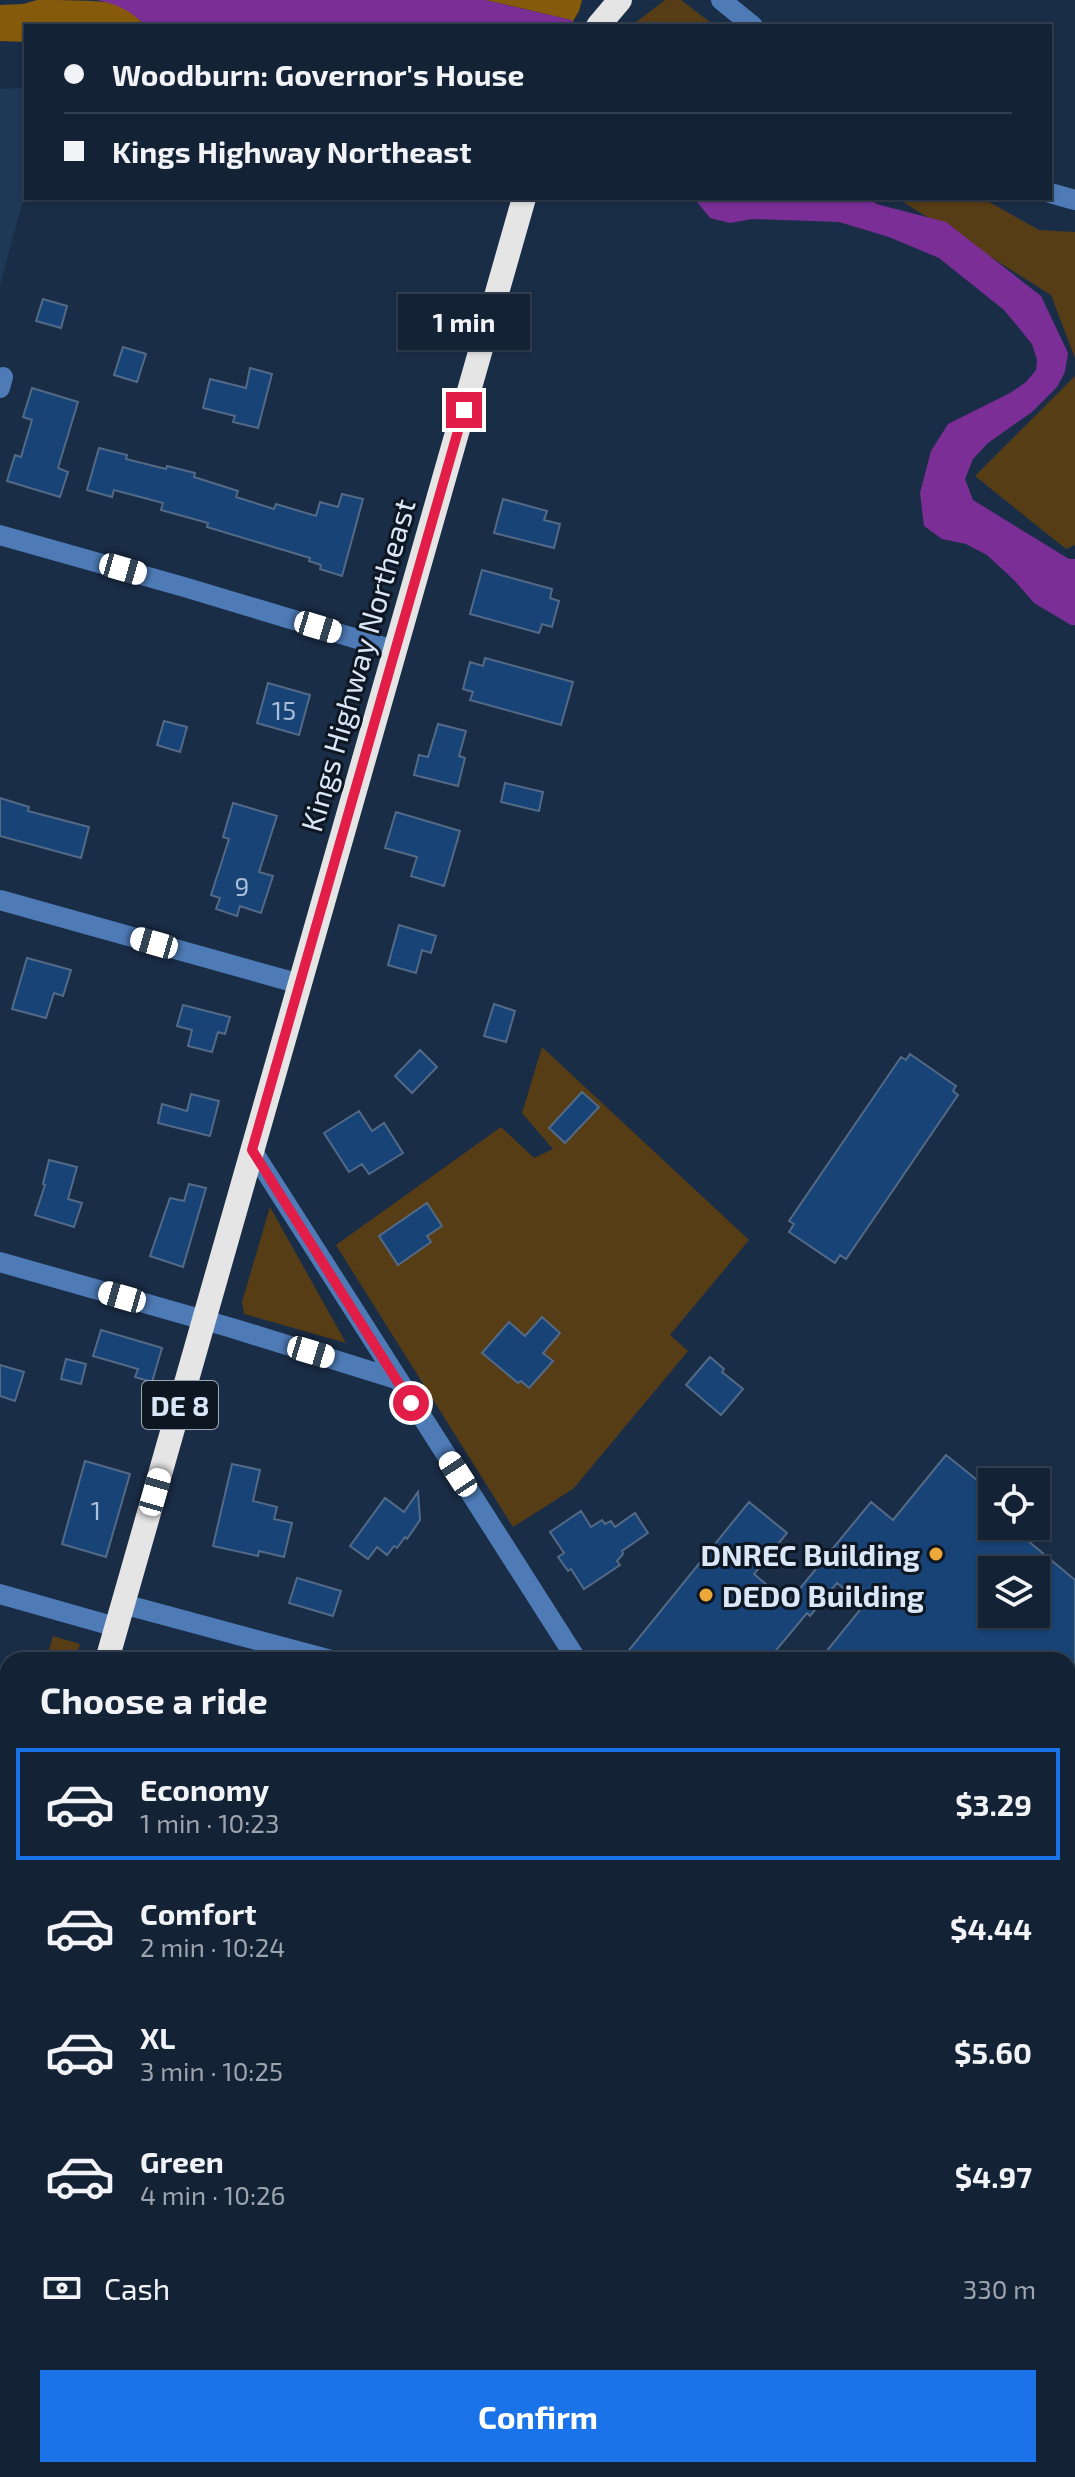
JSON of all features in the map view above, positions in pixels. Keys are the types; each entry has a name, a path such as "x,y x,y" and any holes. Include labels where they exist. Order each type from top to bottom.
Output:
{"highway":[{"path":"600,16 620,0"},
{"name":"Kings Highway Northeast","path":"252,1150 523,200"},
{"name":"DE 8","path":"109,1652 252,1150"}],"street":[{"path":"721,0 751,24"},
{"path":"1052,194 1075,200"},
{"path":"0,535 394,650"},
{"path":"0,900 300,984"},
{"path":"252,1150 572,1652"},
{"path":"0,1262 205,1320 396,1379"},
{"path":"0,1594 120,1615 293,1652"}],"shaded area":[{"path":"37,0 115,3 144,24 24,24 24,42 0,41 0,5"},
{"path":"97,0 485,0 571,20 576,24 144,24 124,9"},
{"path":"485,0 582,0 579,11 569,24 571,20"},
{"path":"665,0 681,0 712,24 634,24"},
{"path":"24,88 24,196 0,286 0,89"},
{"path":"696,200 869,200 946,222 1041,296 1068,353 1065,372 1057,387 1032,412 988,443 973,459 965,479 973,500 1069,559 1075,559 1075,625 1034,603 987,555 966,544 942,539 924,526 920,493 931,451 948,424 1010,393 1036,370 1037,360 1032,344 1004,310 939,258 889,237 839,222 752,219 730,223 710,218"},
{"path":"900,200 986,200 1039,230 1075,232 1075,358 1051,295"},
{"path":"1075,376 1075,545 1066,549 975,476"},
{"path":"542,1047 749,1240 670,1335 688,1351 573,1489 513,1527 336,1245 501,1127 534,1158 553,1149 522,1113"},
{"path":"270,1207 346,1343 244,1314 242,1302"},
{"path":"53,1636 80,1644 78,1652 48,1652"}],"building":[{"path":"43,299 67,306 61,328 36,321"},
{"path":"123,347 146,354 137,382 114,375"},
{"path":"250,368 272,374 258,428 233,422 235,416 203,408 210,379 246,388"},
{"path":"32,388 78,402 58,468 68,472 60,497 7,481 15,455 21,457 32,420 23,417"},
{"path":"99,448 127,455 126,459 195,473 194,477 238,491 236,497 274,509 276,504 316,516 320,502 338,507 342,494 363,499 342,576 320,569 321,565 309,561 310,558 161,510 163,503 114,490 112,497 87,490"},
{"path":"503,499 547,511 544,520 560,524 554,548 494,533"},
{"path":"482,570 552,589 550,598 559,601 552,627 542,624 539,633 470,614"},
{"path":"485,658 573,682 561,725 470,700 473,692 463,689 470,662 483,666"},
{"path":"268,683 310,695 299,735 257,723"},
{"path":"164,721 187,727 180,752 157,745"},
{"path":"438,724 466,731 459,756 465,758 458,786 414,775 419,755 428,757"},
{"path":"505,783 543,792 539,811 501,802"},
{"path":"0,798 29,807 28,811 89,827 81,858 0,836"},
{"path":"233,803 277,816 259,872 273,876 261,913 240,906 237,916 216,909 220,898 211,895 229,839 223,837"},
{"path":"396,812 460,831 444,886 411,876 417,857 385,848"},
{"path":"399,925 436,936 431,953 422,950 416,973 388,965"},
{"path":"27,958 71,970 63,996 54,993 46,1018 12,1009"},
{"path":"494,1004 515,1011 506,1042 484,1036"},
{"path":"183,1005 230,1017 225,1034 218,1032 212,1052 188,1046 192,1030 177,1026"},
{"path":"420,1050 437,1067 412,1093 395,1076"},
{"path":"910,1054 956,1086 953,1091 958,1095 846,1259 840,1255 835,1263 789,1232 794,1224 789,1221 901,1057 906,1060"},
{"path":"582,1092 599,1107 565,1143 549,1128"},
{"path":"191,1094 219,1101 210,1136 158,1123 162,1104 187,1111"},
{"path":"359,1111 372,1131 384,1123 403,1153 369,1174 362,1164 349,1172 324,1133"},
{"path":"49,1160 77,1167 68,1199 82,1203 74,1227 35,1215"},
{"path":"189,1184 206,1188 183,1267 150,1256 170,1198 184,1201"},
{"path":"427,1203 442,1226 427,1236 431,1242 398,1265 379,1236"},
{"path":"542,1317 560,1333 543,1353 553,1361 529,1388 521,1381 518,1383 482,1353 509,1322 525,1336"},
{"path":"101,1330 162,1348 152,1382 135,1377 138,1369 93,1356"},
{"path":"710,1357 724,1369 722,1372 743,1389 721,1415 686,1385"},
{"path":"66,1359 86,1364 81,1384 61,1379"},
{"path":"0,1365 24,1372 15,1401 0,1396"},
{"name":"DNREC Building","path":"946,1455 978,1481 978,1540 1027,1540 1046,1556 978,1556 978,1628 1050,1628 1050,1559 1075,1580 1075,1652 826,1652 864,1605 837,1583 775,1652 627,1652 749,1502 787,1533 754,1574 788,1603 871,1502 893,1520"},
{"path":"85,1461 130,1474 106,1557 62,1544"},
{"path":"232,1464 260,1470 253,1501 277,1507 274,1519 292,1523 284,1557 259,1551 258,1556 213,1546"},
{"path":"418,1492 420,1520 397,1548 394,1546 387,1555 377,1547 368,1559 350,1546 385,1498 404,1512"},
{"path":"581,1511 591,1527 602,1520 605,1524 611,1521 615,1527 635,1513 648,1533 622,1551 617,1561 620,1565 584,1589 571,1569 568,1571 558,1557 564,1553 550,1532"},
{"path":"297,1578 341,1591 333,1616 289,1603"}],"place":[{"name":"DNREC Building","path":"936,1554"},
{"name":"DEDO Building","path":"706,1595"}],"route":[{"path":"411,1403 252,1150 464,410"}]}
